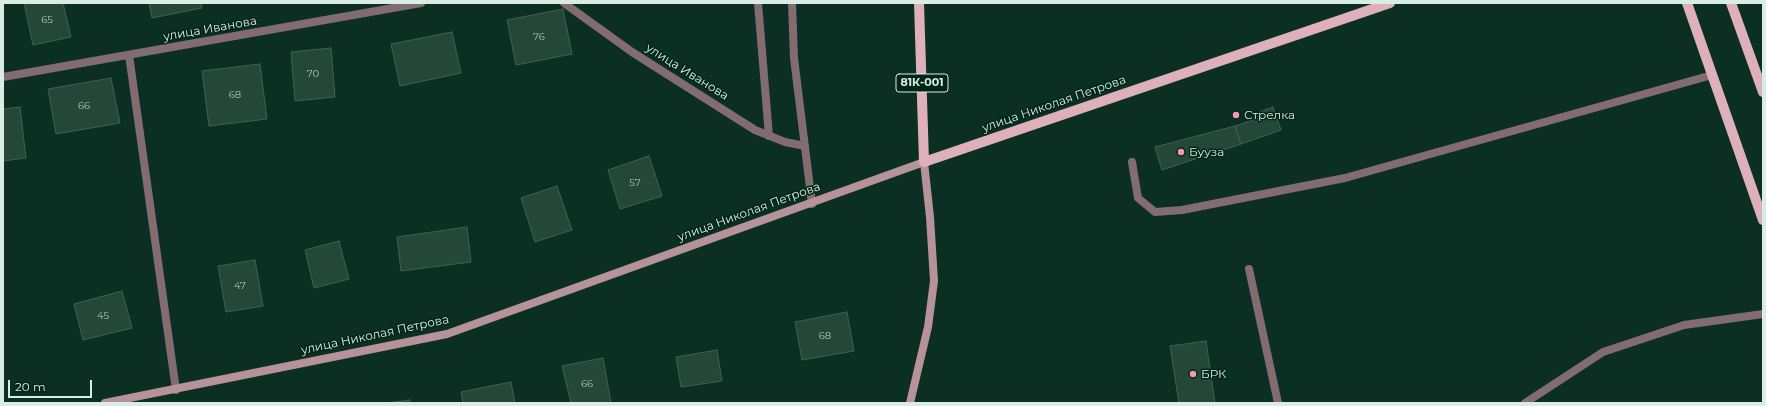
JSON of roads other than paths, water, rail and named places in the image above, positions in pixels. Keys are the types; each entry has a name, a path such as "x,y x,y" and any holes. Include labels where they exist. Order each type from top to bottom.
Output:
{"main road":[{"name":"81К-001","path":"919,3 924,162"},
{"name":"улица Николая Петрова","path":"104,403 176,390 447,334 812,204 924,162 1390,3"},
{"path":"1687,3 1763,220"},
{"path":"1731,3 1763,92"},
{"path":"910,403 928,327 934,281 930,216 924,162"}],"street":[{"name":"улица Иванова","path":"3,77 421,3"},
{"name":"улица Иванова","path":"564,3 632,52 755,130 805,146"},
{"path":"758,3 770,136"},
{"path":"792,3 794,58 812,204"},
{"path":"129,55 176,390"},
{"path":"1132,162 1138,198 1155,212 1182,210 1345,178 1712,74"},
{"path":"1249,269 1278,403"},
{"path":"1525,403 1603,352 1684,325 1763,314"}],"place":[{"name":"Стрелка","path":"1236,115"},
{"name":"Бууза","path":"1181,152"},
{"name":"БРК","path":"1193,374"}]}
